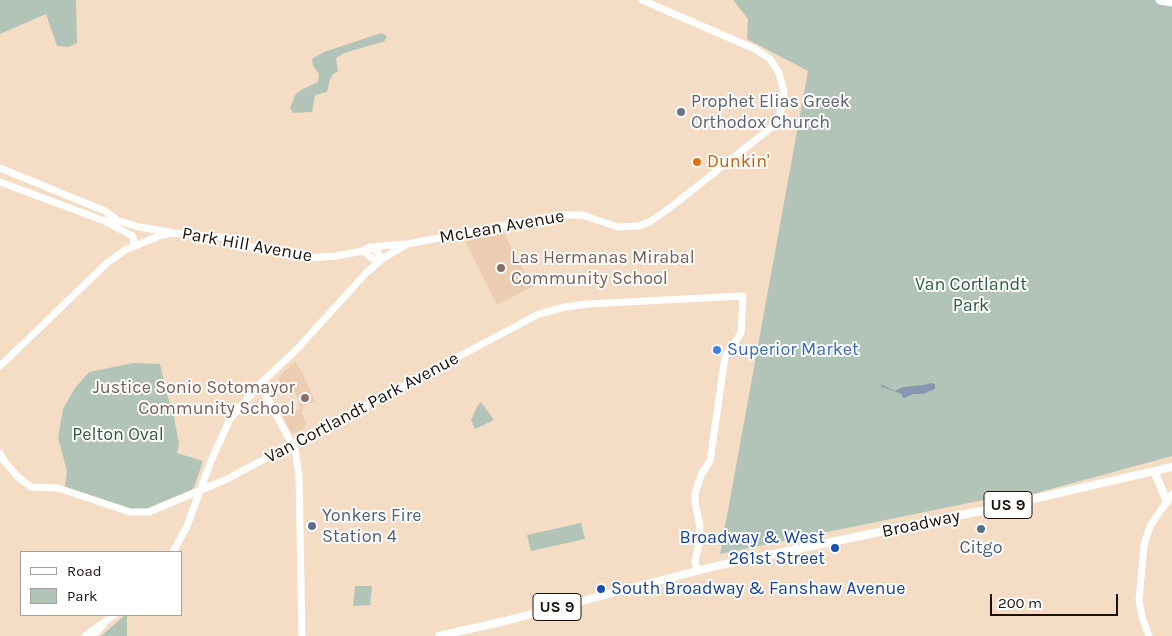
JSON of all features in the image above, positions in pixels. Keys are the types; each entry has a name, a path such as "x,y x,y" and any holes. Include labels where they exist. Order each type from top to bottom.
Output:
{"highway":[{"path":"1160,0 1172,2"}],"main road":[{"name":"Broadway","path":"697,570 990,509 1172,467"},
{"path":"1154,471 1167,502"},
{"name":"US 9","path":"439,636 505,621 697,570"}],"street":[{"name":"McLean Avenue","path":"174,551 187,526 224,429 230,419 260,384 297,349 380,260 407,244 569,215 585,216 615,226 629,228 639,226 651,221 671,207 770,129 781,112 784,92 780,73 770,59 750,46 642,0"},
{"path":"0,168 105,212 119,221"},
{"path":"0,182 102,220 130,235 133,238 134,245"},
{"path":"102,220 119,221 172,233"},
{"name":"Park Hill Avenue","path":"0,366 107,263 134,245 172,233 221,237 260,249 306,258 326,257 366,249 407,244"},
{"path":"366,249 375,249 380,260"},
{"name":"Van Cortlandt Park Avenue","path":"0,453 4,461 27,486 58,488 130,512 149,512 200,491 293,444 529,318 551,310 606,303 743,296 739,338 726,354 710,461 701,475 696,489 695,503 700,526 695,562 697,570"},
{"path":"260,384 293,444 299,476 302,636"},
{"path":"1149,636 1142,617 1139,600 1144,545 1150,526 1172,494"},
{"path":"85,636 113,616"},
{"path":"93,636 105,622"}],"shaded area":[{"name":"Las Hermanas Mirabal Community School","path":"504,233 532,287 497,305 465,241"},
{"name":"Justice Sonio Sotomayor Community School","path":"295,361 315,401 302,407 303,411 301,412 307,424 304,426 305,428 292,434 283,417 300,409 298,404 300,403 293,388 285,392 278,378"}],"green space":[{"path":"0,0 76,0 77,43 69,47 57,46 46,14 0,34"},
{"name":"Van Cortlandt Park","path":"733,0 1172,0 1172,456 990,504 988,499 720,554 808,71 747,39 748,19"},
{"path":"381,33 387,36 385,41 344,53 336,58 338,71 333,74 327,92 315,95 312,112 293,113 290,108 295,95 318,82 319,74 313,66 312,59 324,52"},
{"name":"Pelton Oval","path":"133,363 160,364 179,443 177,453 203,461 194,487 191,490 143,510 135,510 65,487 67,471 58,438 63,409 75,388 89,372"},
{"path":"481,402 494,420 475,429 471,420"},
{"path":"581,523 585,539 531,551 527,535"},
{"path":"355,586 372,586 370,605 353,606"},
{"path":"124,616 127,616 127,636 101,636"}],"water":[{"path":"880,384 895,391 903,387 935,384 935,389 923,394 913,394 905,398 902,397 902,394 882,387"}],"place":[{"name":"Prophet Elias Greek Orthodox Church","path":"681,112"},
{"name":"Dunkin'","path":"697,162"},
{"name":"Las Hermanas Mirabal Community School","path":"501,268"},
{"name":"Superior Market","path":"717,350"},
{"name":"Justice Sonio Sotomayor Community School","path":"305,398"},
{"name":"Yonkers Fire Station 4","path":"312,526"},
{"name":"Citgo","path":"981,529"},
{"name":"Broadway & West 261st Street","path":"835,548"},
{"name":"South Broadway & Fanshaw Avenue","path":"601,589"}]}
